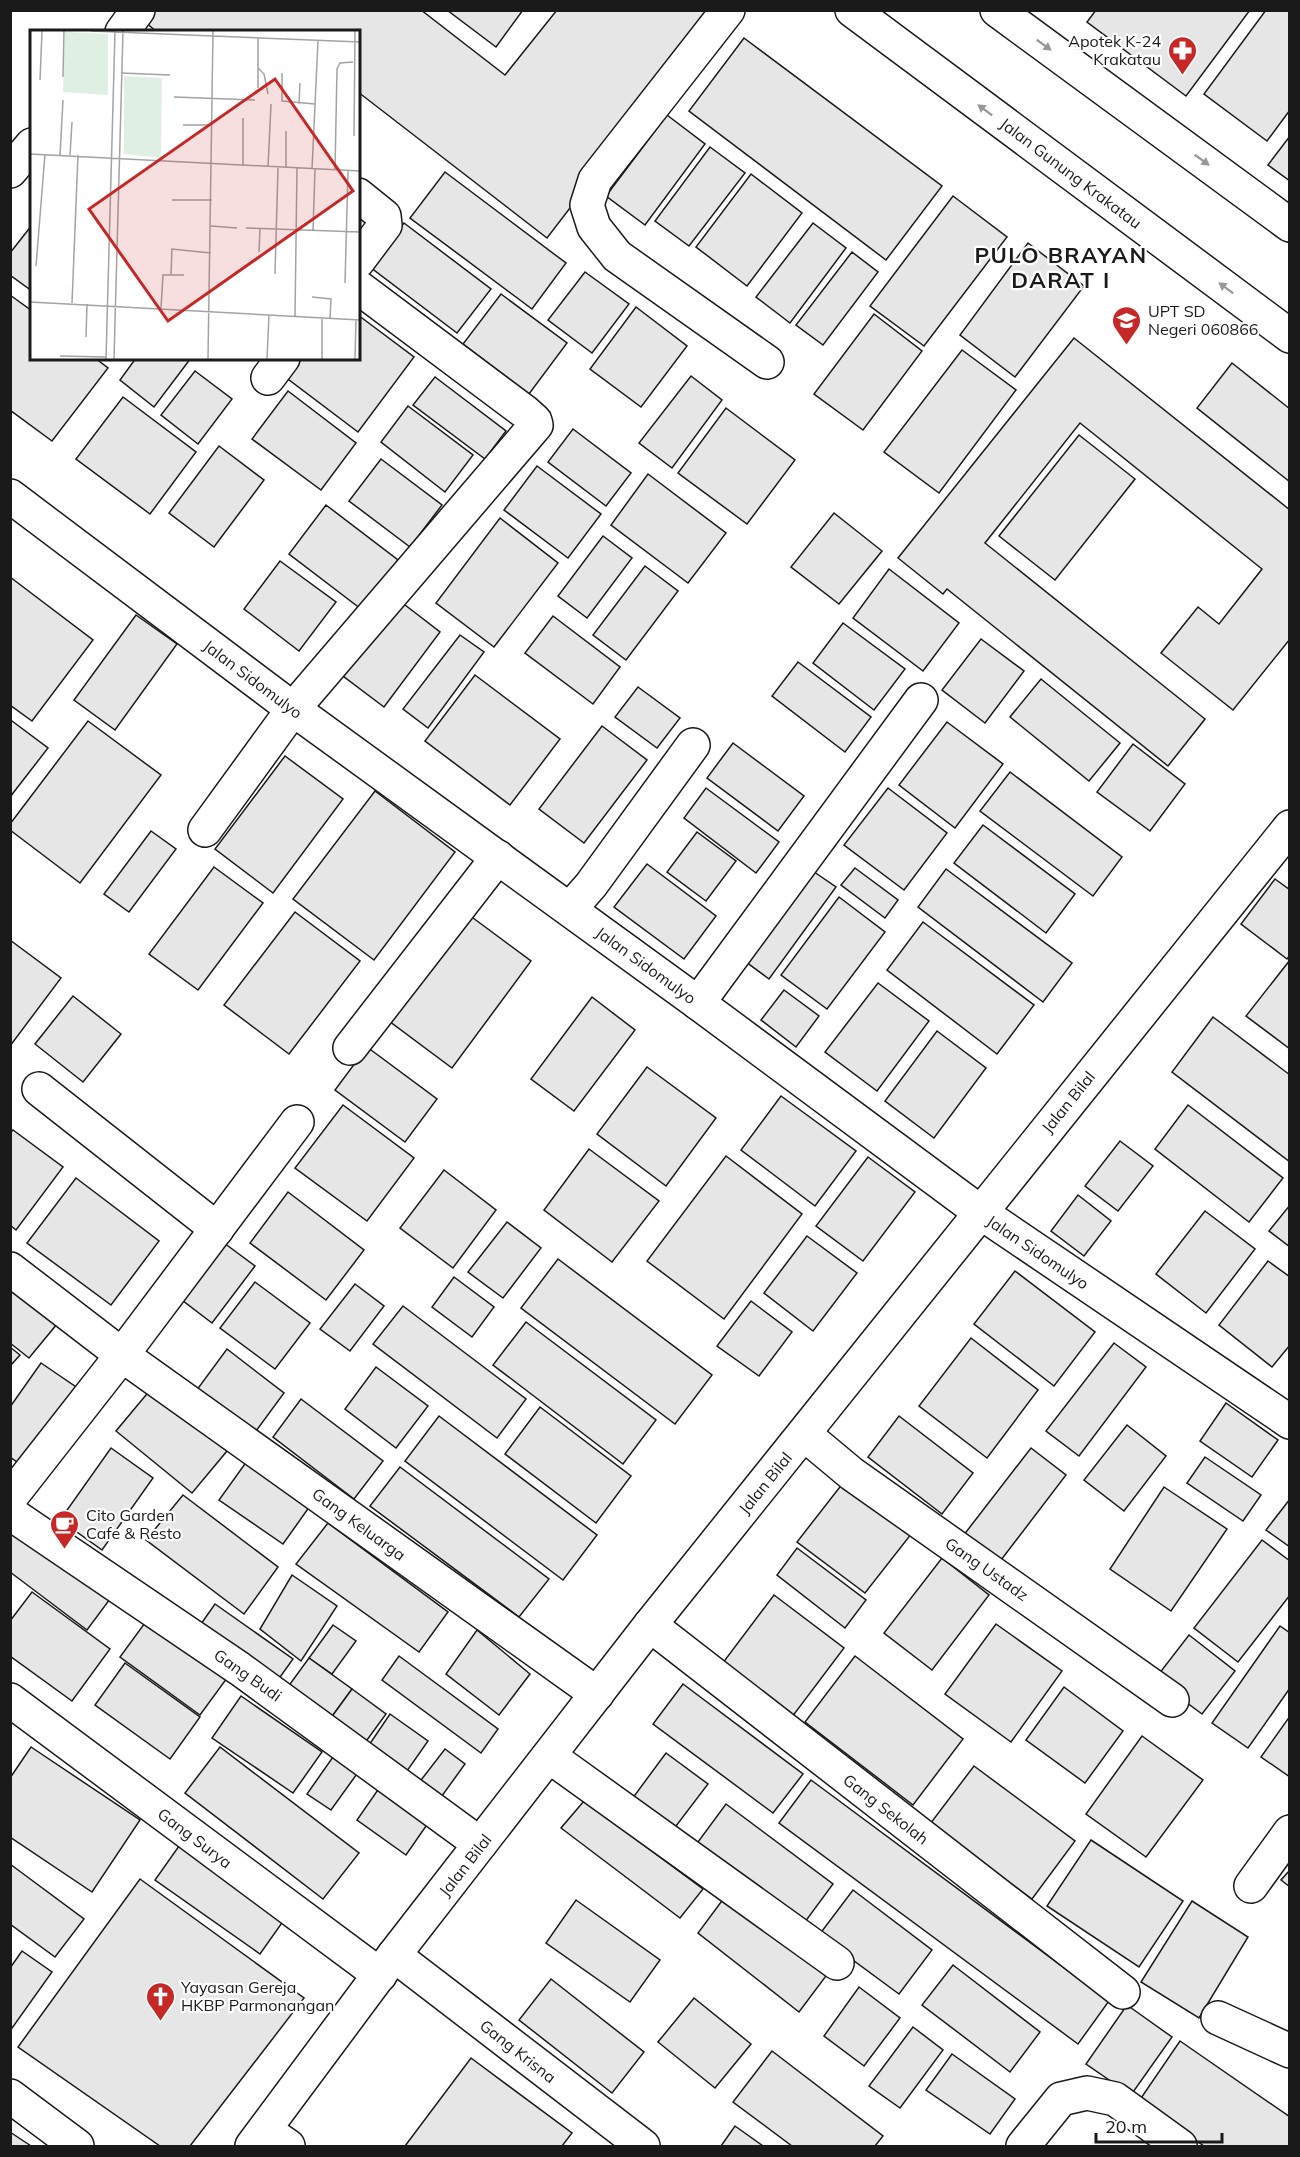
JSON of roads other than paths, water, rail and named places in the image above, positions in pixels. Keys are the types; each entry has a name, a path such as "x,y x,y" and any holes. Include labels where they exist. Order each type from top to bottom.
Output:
{"street":[{"path":"728,10 595,180 587,205 594,227 617,256 767,363"},
{"name":"Jalan Gunung Krakatau","path":"852,10 1290,336"},
{"path":"997,10 1290,225"},
{"path":"10,171 30,147"},
{"path":"360,197 384,216 385,225 360,258"},
{"path":"205,830 293,709 536,425 535,420 525,412 360,288"},
{"name":"Jalan Sidomulyo","path":"10,496 293,709 570,909 980,1212 1288,1418"},
{"path":"698,1003 921,700"},
{"path":"570,909 591,885 693,745"},
{"name":"Jalan Bilal","path":"268,2141 387,1965 650,1625 1290,827"},
{"path":"350,1048 498,857"},
{"path":"39,1089 217,1229"},
{"path":"10,1498 122,1355 297,1122"},
{"name":"Gang Keluarga","path":"10,1269 122,1355 597,1694"},
{"name":"Gang Ustadz","path":"804,1434 852,1474 1172,1700"},
{"name":"Gang Budi","path":"10,1513 240,1669 480,1844"},
{"name":"Gang Sekolah","path":"650,1625 1123,1992"},
{"name":"Gang Surya","path":"10,1700 387,1965"},
{"path":"549,1756 837,1963"},
{"path":"1251,1886 1290,1832"},
{"name":"Gang Krisna","path":"387,1965 643,2146"},
{"path":"1218,2019 1290,2051"},
{"path":"1023,2146 1061,2099 1087,2093 1115,2099 1180,2146"},
{"path":"10,2096 76,2146"}],"place":[{"name":"Apotek K-24 Krakatau","path":"1182,76"},
{"name":"UPT SD Negeri 060866","path":"1127,346"},
{"name":"Cito Garden Cafe & Resto","path":"65,1550"},
{"name":"Yayasan Gereja HKBP Parmonangan","path":"160,2022"}],"district":[{"name":"PULO BRAYAN DARAT I","path":"1061,268"}]}
